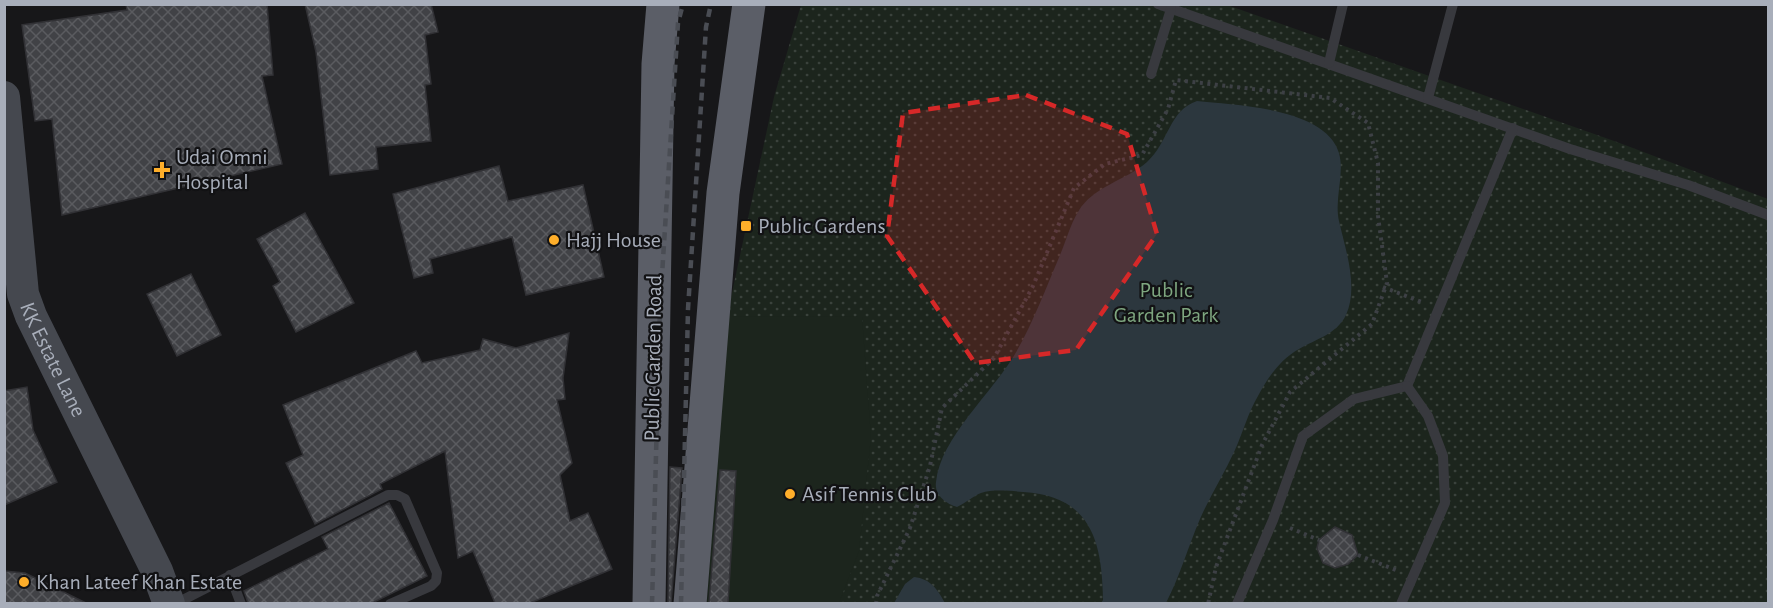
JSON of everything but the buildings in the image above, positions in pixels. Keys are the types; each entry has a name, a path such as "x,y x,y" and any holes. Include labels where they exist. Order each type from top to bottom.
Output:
{"highway":[{"name":"Public Garden Road","path":"649,603 658,64 663,4"},
{"path":"690,603 723,193 749,4"}],"main road":[{"name":"KK Estate Lane","path":"4,98 23,294 31,316 157,571 169,603"}],"lane":[{"path":"1158,4 1570,149 1688,185 1768,215"},
{"path":"1329,63 1343,4"},
{"path":"1428,98 1453,4"},
{"path":"1151,74 1171,9"},
{"path":"1407,386 1513,128"},
{"path":"1237,603 1273,520 1303,435 1354,399 1407,386"},
{"path":"1401,603 1445,502 1443,456 1428,416 1407,386"},
{"path":"175,603 388,495 397,495 405,500 437,573 436,581 430,586 390,603"},
{"path":"230,575 241,603"}],"path":[{"path":"876,603 877,596 910,528 930,466 942,408 994,358 1033,286 1074,188 1105,164 1142,155 1167,109 1176,80 1330,98 1368,123 1378,163 1378,216 1387,283 1383,287 1372,324 1290,392 1262,446 1216,567 1208,603"},
{"path":"1383,287 1439,308"},
{"path":"1273,520 1319,540"},
{"path":"1358,555 1411,576"}],"highlighted area":[{"path":"1026,95 1127,134 1157,234 1076,350 975,363 887,236 903,113"}],"green space":[{"name":"Public Garden Park","path":"801,5 1227,5 1617,142 1768,199 1768,603 707,604 727,316 774,97"},
{"name":"Asif Tennis Club","path":"727,316 862,317 871,437 859,551 839,603 707,604"}],"shaded area":[{"path":"1197,101 1234,104 1278,112 1317,126 1331,138 1341,161 1338,212 1350,268 1350,304 1346,315 1337,327 1292,353 1266,382 1254,402 1235,450 1200,519 1166,603 1101,603 1103,600 1100,559 1088,525 1078,512 1064,502 1046,495 1008,491 981,493 957,507 949,504 939,495 936,482 940,465 957,432 1005,369 1022,342 1070,228 1084,203 1147,162 1180,112"},
{"path":"914,577 925,580 933,586 945,603 894,603 905,584"}],"railway":[{"path":"652,604 660,307 678,23 683,4"},
{"path":"681,604 688,309 706,27 711,4"}],"place":[{"name":"Udai Omni Hospital","path":"162,170"},
{"name":"Public Gardens","path":"746,226"},
{"name":"Hajj House","path":"554,240"},
{"name":"Asif Tennis Club","path":"790,494"},
{"name":"Khan Lateef Khan Estate","path":"24,582"}]}
